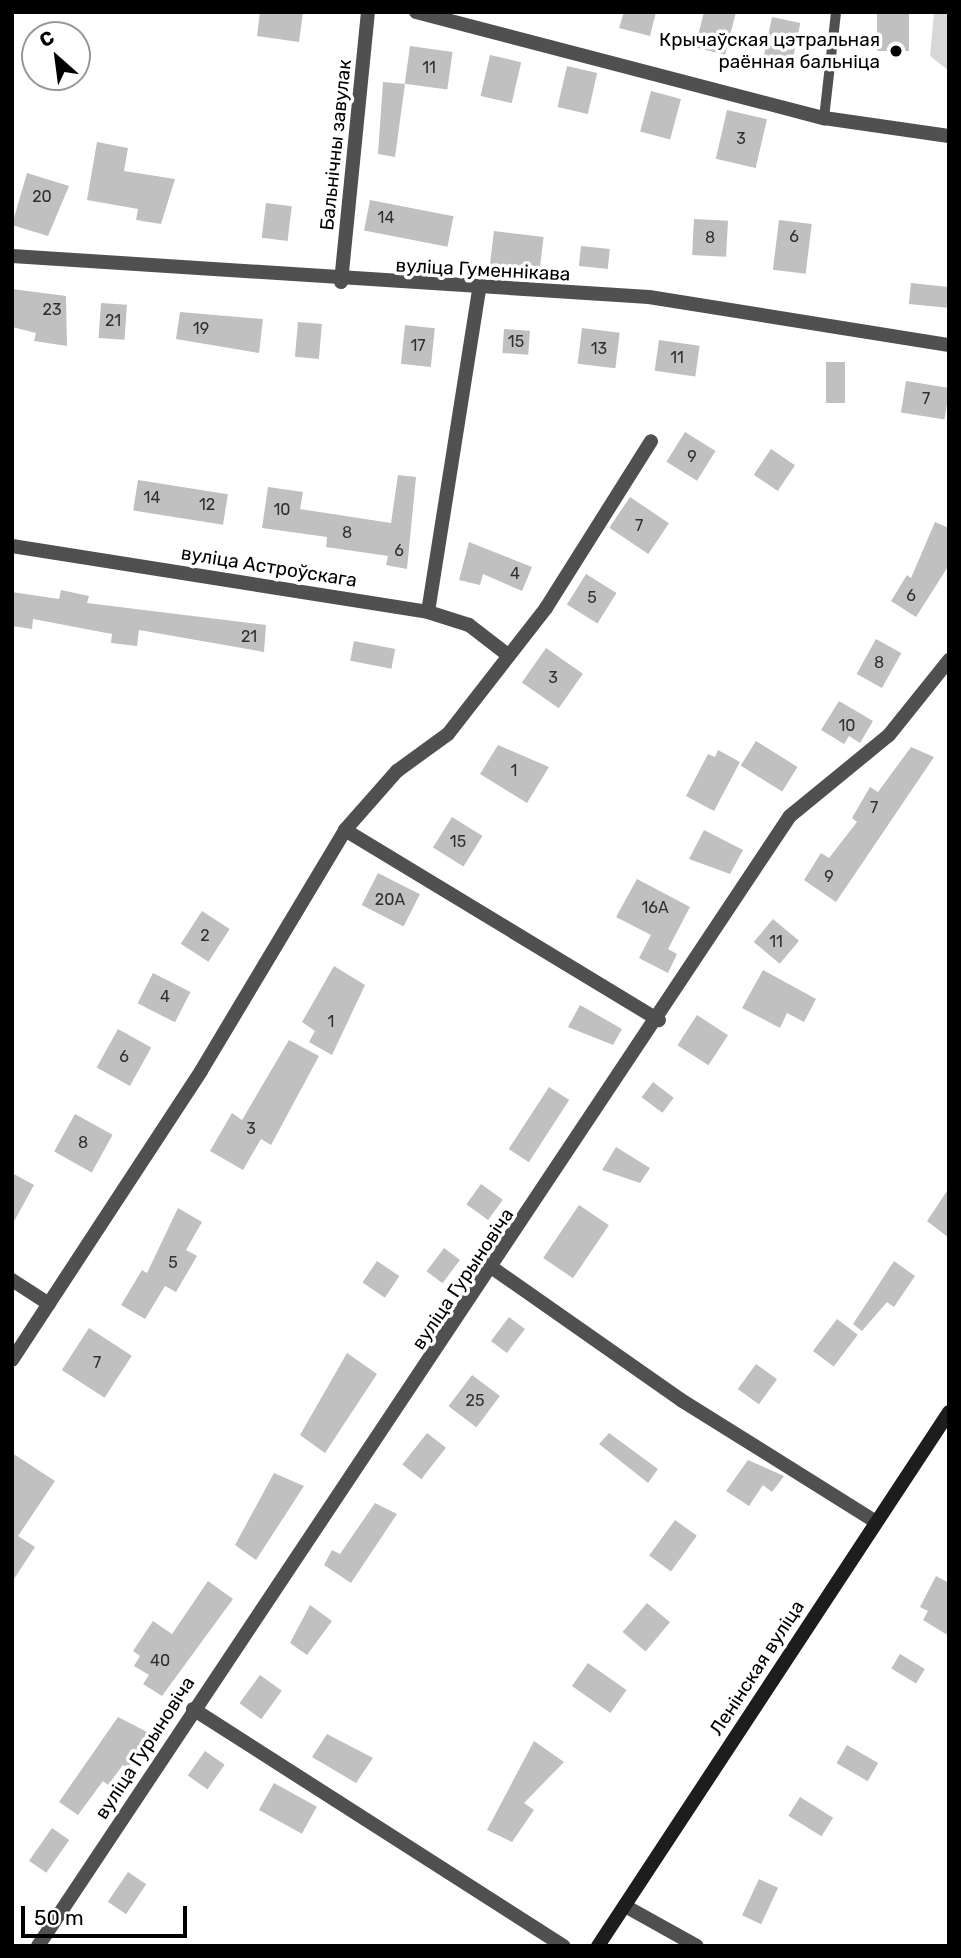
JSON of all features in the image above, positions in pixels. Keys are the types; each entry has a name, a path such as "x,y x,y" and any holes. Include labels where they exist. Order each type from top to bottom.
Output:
{"main road":[{"name":"Ленінская вуліца","path":"598,1946 949,1412"}],"street":[{"name":"Бальнічны завулак","path":"341,282 368,12"},
{"path":"416,12 824,118 949,136"},
{"name":"вуліца Гуменнікава","path":"12,256 341,282 649,297 949,345"},
{"path":"428,612 479,290"},
{"path":"12,1360 201,1071 345,830 397,771 448,734 546,608 651,441"},
{"name":"вуліца Астроўскага","path":"12,546 428,612 469,625 508,655"},
{"name":"вуліца Гурыновіча","path":"38,1946 193,1709 494,1269 790,816 888,735 949,660"},
{"path":"345,830 659,1020"},
{"path":"494,1269 681,1400 876,1521"},
{"path":"12,1280 49,1304"},
{"path":"193,1709 564,1946"},
{"path":"625,1906 697,1946"}],"lane":[{"path":"824,118 836,12"}],"shaded area":[{"path":"934,12 949,12 949,71 930,56"}],"building":[{"path":"260,12 303,12 299,42 257,36"},
{"path":"624,12 656,12 650,36 619,28"},
{"path":"704,12 736,12 725,55 695,47"},
{"path":"877,12 909,12 909,51 877,51"},
{"path":"772,17 800,23 792,62 764,56"},
{"path":"410,46 453,52 447,90 405,84"},
{"path":"490,55 521,62 512,103 481,96"},
{"path":"567,66 597,73 588,114 558,107"},
{"path":"383,82 405,84 395,157 378,154"},
{"path":"651,91 681,99 670,140 640,132"},
{"path":"727,110 767,119 756,168 716,159"},
{"path":"97,142 128,148 124,171 175,179 161,224 136,220 138,209 87,200"},
{"path":"27,173 69,186 48,236 12,225"},
{"path":"370,200 453,216 448,247 364,230"},
{"path":"266,203 292,206 288,241 262,238"},
{"path":"694,219 728,221 726,257 692,255"},
{"path":"779,220 812,224 806,274 773,270"},
{"path":"494,231 544,237 539,274 489,268"},
{"path":"581,246 610,249 608,269 579,266"},
{"path":"911,283 949,287 947,308 909,304"},
{"path":"12,289 66,296 67,346 34,341 36,333 12,327"},
{"path":"101,303 127,305 124,340 99,338"},
{"path":"180,312 263,319 259,353 176,339"},
{"path":"298,322 322,324 319,359 295,357"},
{"path":"405,325 435,328 431,367 401,364"},
{"path":"582,328 620,333 615,368 578,364"},
{"path":"504,329 530,331 528,355 502,353"},
{"path":"659,340 700,346 695,376 655,371"},
{"path":"826,362 845,362 845,403 826,403"},
{"path":"906,381 949,388 944,419 901,413"},
{"path":"685,432 716,451 697,481 666,462"},
{"path":"771,449 795,465 778,491 754,475"},
{"path":"398,475 416,477 407,569 386,565 388,556 326,547 327,537 262,528 268,487 303,492 300,509 391,523"},
{"path":"138,480 228,494 223,525 133,511"},
{"path":"630,497 669,523 648,554 609,528"},
{"path":"935,522 949,528 949,565 916,617 891,601 907,575 911,578"},
{"path":"469,542 532,567 522,591 483,574 480,585 459,580"},
{"path":"586,574 617,593 597,624 567,605"},
{"path":"61,590 89,596 87,603 266,625 264,652 139,630 137,646 111,643 112,634 33,619 32,629 12,626 12,592 59,599"},
{"path":"876,639 901,653 882,688 857,674"},
{"path":"354,641 395,649 391,669 350,661"},
{"path":"546,648 583,674 559,708 522,682"},
{"path":"839,701 873,721 860,743 849,736 844,744 821,730"},
{"path":"756,741 798,767 782,792 741,766"},
{"path":"498,745 549,767 527,803 480,774"},
{"path":"911,747 934,757 836,902 804,880 821,853 829,858 857,822 852,818 870,787 878,792"},
{"path":"718,750 740,762 714,811 686,796 708,754 715,757"},
{"path":"452,817 483,836 463,867 433,848"},
{"path":"704,830 743,850 730,874 689,859"},
{"path":"378,873 420,894 404,926 362,905"},
{"path":"637,879 690,907 668,949 677,954 668,973 639,958 651,935 616,917"},
{"path":"202,911 230,929 208,962 181,944"},
{"path":"773,919 799,941 780,964 754,942"},
{"path":"334,966 365,985 332,1055 309,1042 315,1031 302,1022"},
{"path":"763,970 816,999 804,1022 787,1013 780,1028 742,1008"},
{"path":"153,973 190,992 175,1022 138,1003"},
{"path":"580,1005 622,1029 613,1045 568,1027"},
{"path":"697,1015 728,1035 708,1065 677,1045"},
{"path":"118,1029 151,1047 130,1086 97,1067"},
{"path":"289,1040 319,1056 271,1145 261,1139 243,1170 210,1151 232,1113 242,1120"},
{"path":"653,1082 674,1098 662,1113 642,1097"},
{"path":"549,1087 569,1100 529,1162 509,1149"},
{"path":"75,1114 113,1135 92,1172 54,1152"},
{"path":"616,1147 650,1168 640,1183 602,1170"},
{"path":"12,1173 34,1185 12,1225"},
{"path":"481,1184 503,1200 488,1220 466,1204"},
{"path":"949,1188 949,1238 927,1221"},
{"path":"579,1205 609,1225 573,1278 543,1258"},
{"path":"178,1208 202,1222 186,1250 197,1256 176,1292 165,1286 145,1319 121,1305 142,1270 147,1273"},
{"path":"444,1248 460,1260 443,1283 427,1271"},
{"path":"377,1261 399,1276 385,1298 362,1283"},
{"path":"894,1261 915,1276 894,1307 887,1302 862,1331 853,1324"},
{"path":"509,1317 525,1329 507,1353 491,1341"},
{"path":"837,1319 858,1335 834,1367 813,1351"},
{"path":"89,1328 132,1356 105,1398 62,1370"},
{"path":"347,1353 377,1374 325,1453 300,1435"},
{"path":"756,1364 777,1379 759,1404 738,1389"},
{"path":"472,1375 500,1396 476,1427 449,1406"},
{"path":"427,1433 446,1448 421,1479 402,1465"},
{"path":"609,1433 658,1469 648,1483 599,1444"},
{"path":"12,1453 55,1481 18,1536 35,1547 12,1582"},
{"path":"748,1460 784,1476 772,1492 763,1485 749,1506 726,1491"},
{"path":"274,1473 304,1486 256,1560 235,1545"},
{"path":"375,1503 397,1514 351,1583 324,1565 332,1550 340,1554"},
{"path":"675,1520 697,1536 671,1571 649,1556"},
{"path":"936,1576 949,1583 949,1636 923,1620 928,1611 920,1607"},
{"path":"208,1581 233,1599 162,1696 143,1684 149,1675 134,1666 140,1656 133,1651 153,1621 172,1634"},
{"path":"647,1603 670,1622 646,1651 623,1632"},
{"path":"310,1605 332,1621 307,1655 290,1643"},
{"path":"900,1654 925,1669 916,1684 891,1669"},
{"path":"588,1663 627,1690 610,1713 572,1686"},
{"path":"260,1675 282,1691 261,1719 239,1703"},
{"path":"118,1717 151,1734 128,1768 123,1765 108,1785 103,1781 78,1815 59,1802"},
{"path":"327,1734 373,1758 356,1783 312,1757"},
{"path":"534,1741 564,1762 524,1803 534,1810 512,1842 487,1830"},
{"path":"847,1745 878,1763 868,1781 836,1763"},
{"path":"205,1751 225,1765 207,1789 188,1776"},
{"path":"274,1783 317,1807 302,1834 259,1810"},
{"path":"800,1797 833,1818 821,1836 788,1816"},
{"path":"52,1828 69,1840 46,1873 29,1861"},
{"path":"128,1872 146,1884 126,1914 108,1902"},
{"path":"759,1879 778,1888 761,1924 742,1915"}],"place":[{"name":"Крычаўская цэтральная раённая бальніца","path":"896,51"}]}
